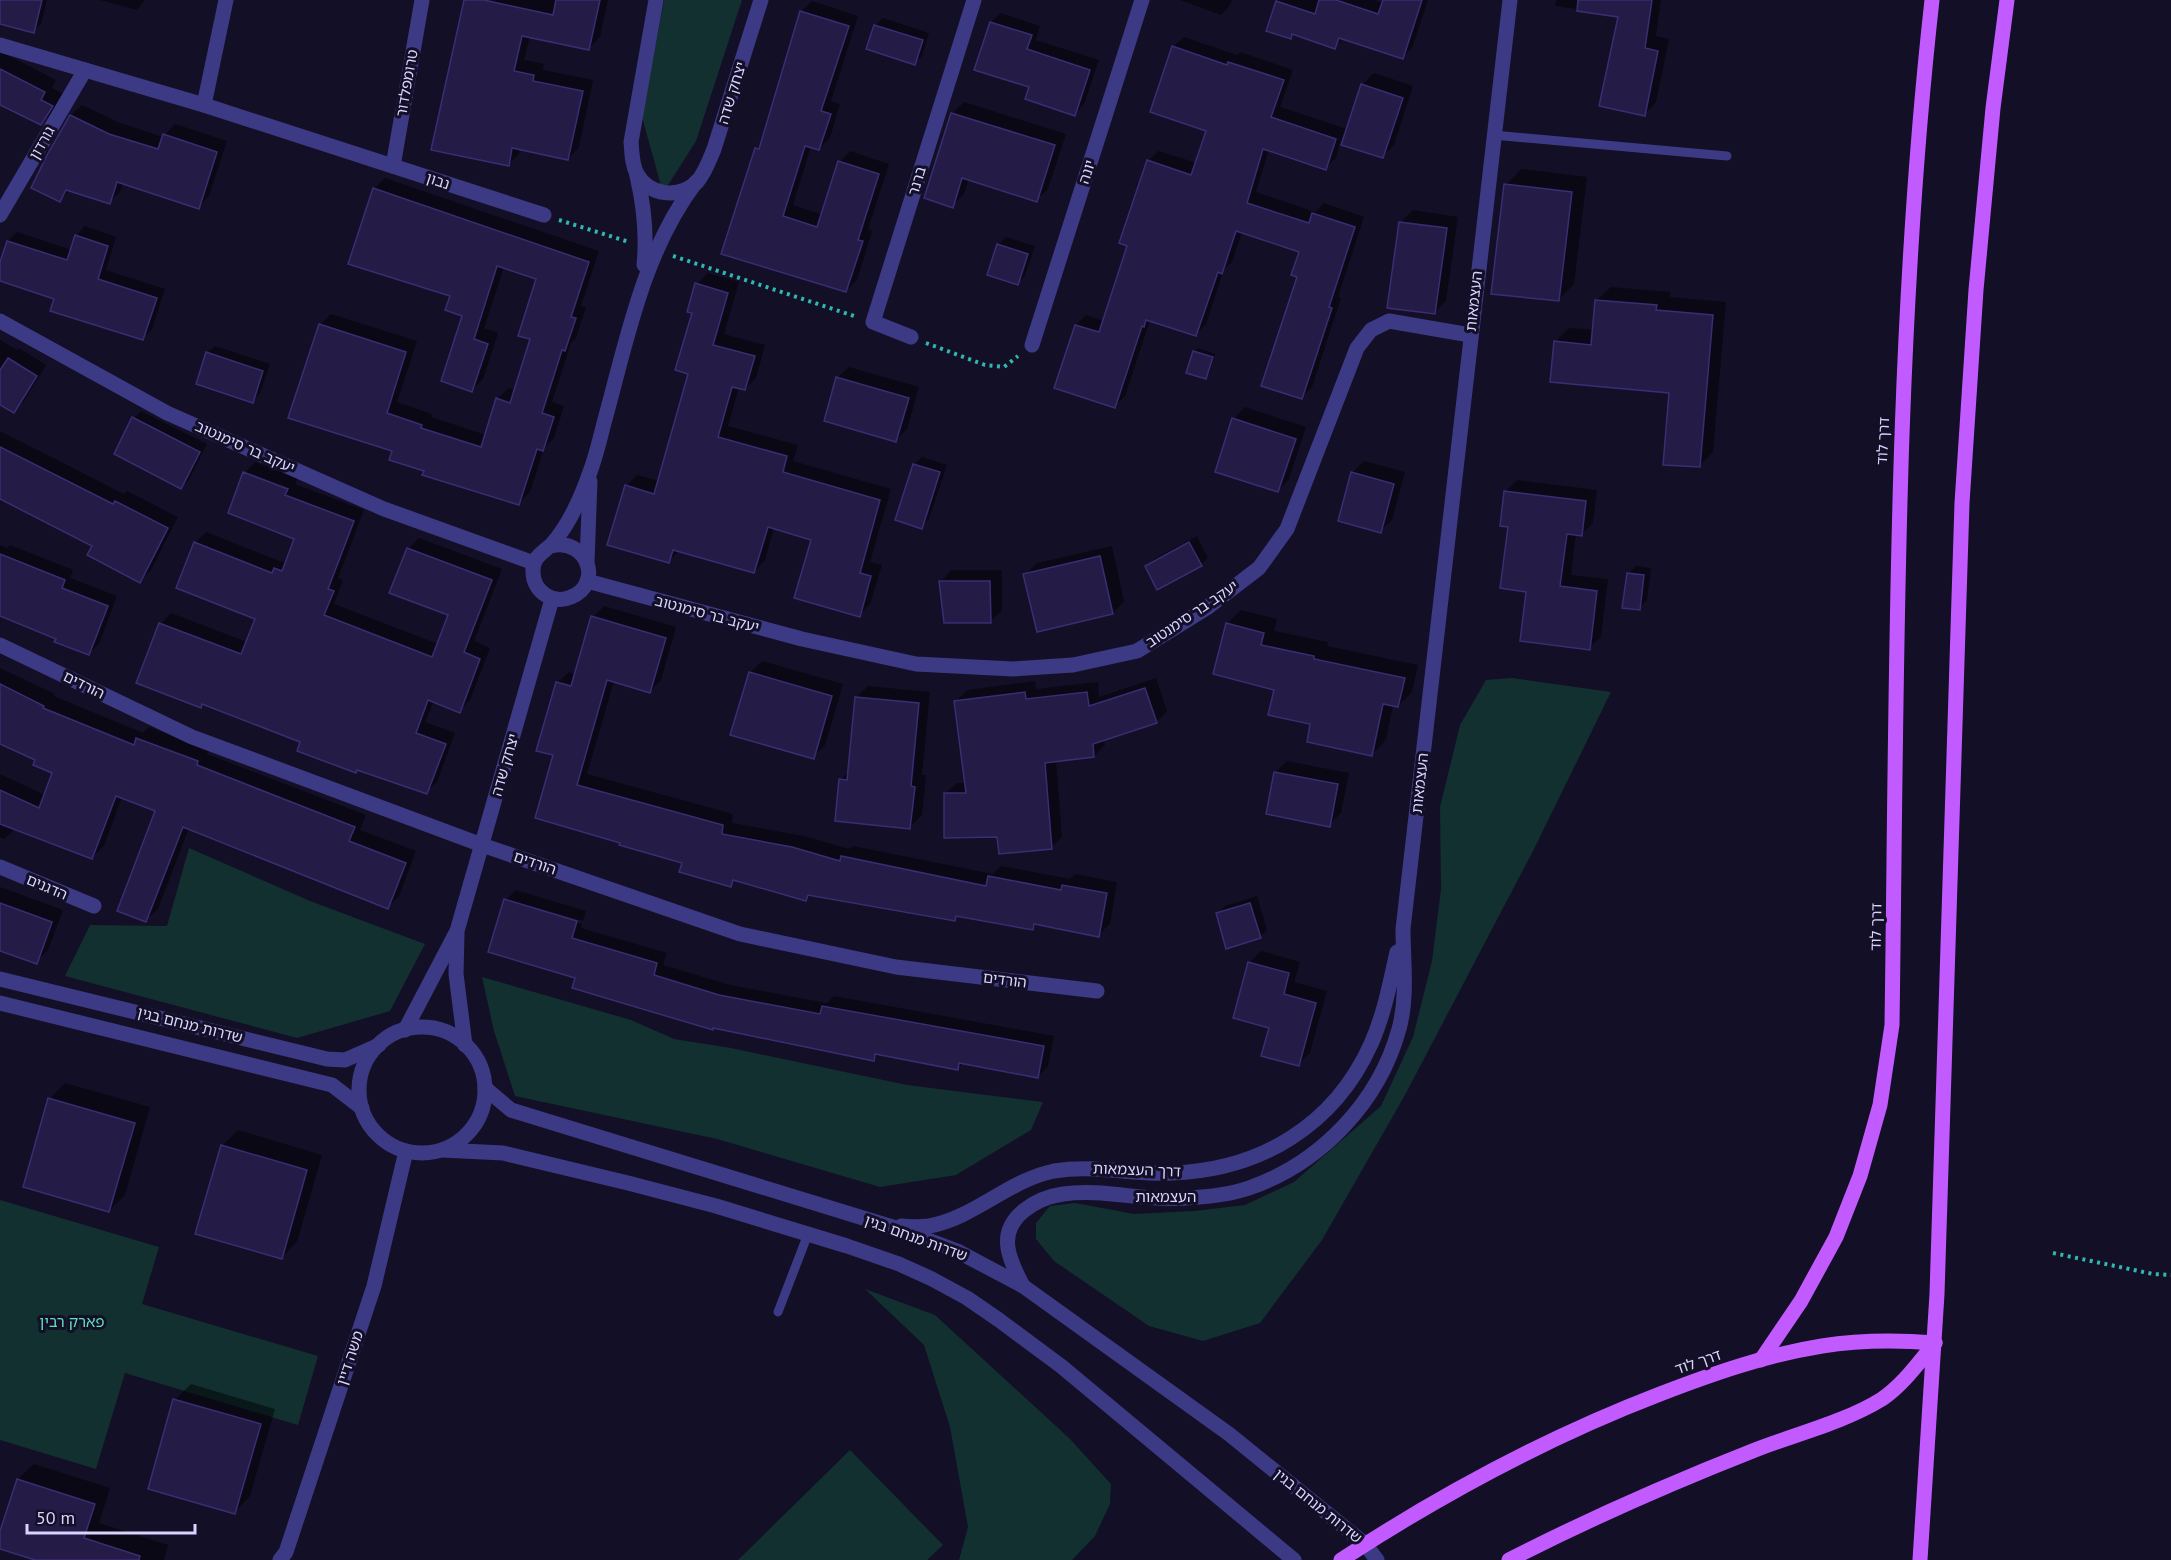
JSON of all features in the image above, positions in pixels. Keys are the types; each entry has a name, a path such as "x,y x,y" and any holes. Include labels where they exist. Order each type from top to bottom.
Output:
{"main road":[{"name":"דרך לוד","path":"1341,1560 1456,1489 1531,1450 1610,1414 1697,1380 1761,1359 1801,1301 1836,1237 1860,1176 1880,1105 1892,1025 1900,472 1909,281 1923,80 1932,0"},
{"path":"1920,1560 1935,1342 1962,503 1976,290 1993,108 2007,0"},
{"path":"1761,1359 1821,1346 1863,1341 1935,1342"},
{"path":"1509,1560 1658,1490 1851,1414 1883,1398 1909,1374 1935,1342"}],"street":[{"path":"204,105 226,0"},
{"name":"טרומפלדור","path":"393,166 422,0"},
{"name":"יצחק שדה","path":"651,249 631,142 656,0"},
{"name":"יצחק שדה","path":"551,546 562,530 590,472 651,249 705,171 761,0"},
{"name":"ברנר","path":"873,322 974,0"},
{"name":"יונה","path":"1032,345 1143,0"},
{"name":"העצמאות","path":"1023,1286 1012,1264 1008,1236 1012,1223 1026,1209 1062,1194 1173,1199 1219,1195 1248,1188 1275,1177 1306,1159 1357,1113 1374,1088 1389,1058 1400,1028 1404,1006 1403,929 1510,0"},
{"name":"נבון","path":"0,45 204,105 544,215"},
{"name":"גורדון","path":"0,215 85,70"},
{"path":"636,173 644,183 656,191 671,194 684,191 696,182"},
{"name":"יעקב בר סימנטוב","path":"0,321 167,413 384,509 534,563"},
{"name":"יעקב בר סימנטוב","path":"587,581 802,639 916,664 1013,669 1073,665 1137,651 1208,607 1259,568 1287,529 1357,348 1371,330 1389,321 1470,335"},
{"path":"873,322 911,338"},
{"name":"יצחק שדה","path":"587,562 590,472"},
{"path":"567,544 576,548 587,562 589,572 587,581 577,595 560,600 552,598 544,595 534,580 534,563 543,549 551,546 567,544"},
{"name":"יצחק שדה","path":"405,1030 457,931 552,598"},
{"name":"הורדים","path":"0,645 192,737 482,845 740,934 896,968 1097,991"},
{"name":"הדגנים","path":"0,867 94,906"},
{"name":"דרך העצמאות","path":"888,1226 929,1226 947,1221 1025,1181 1050,1172 1076,1168 1170,1173 1201,1171 1228,1167 1279,1146 1324,1111 1343,1090 1358,1068 1371,1044 1382,1015 1403,929"},
{"name":"יצחק שדה","path":"457,931 456,974 465,1045"},
{"name":"שדרות מנחם בגין","path":"0,979 327,1059 345,1059 379,1045"},
{"name":"שדרות מנחם בגין","path":"0,1003 332,1085 362,1108"},
{"path":"424,1027 437,1029 456,1037 465,1045 478,1061 485,1088 483,1106 467,1134 442,1150 428,1153 396,1148 378,1135 366,1119 360,1096 362,1072 366,1062 379,1045 405,1030 424,1027"},
{"name":"שדרות מנחם בגין","path":"485,1088 511,1110 888,1226 957,1251 1023,1286 1229,1434 1365,1544 1377,1560"},
{"name":"שדרות מנחם בגין","path":"442,1150 503,1153 650,1189 808,1234 899,1264 967,1298 1014,1330 1294,1560"},
{"name":"משה דיין","path":"280,1560 286,1552 374,1286 406,1151"}],"lane":[{"path":"1493,135 1727,156"},
{"path":"778,1312 808,1234"}],"path":[{"path":"544,215 873,322"},
{"path":"911,338 986,365 1004,367 1032,345"},
{"path":"2053,1253 2153,1274 2171,1275"}],"green space":[{"path":"664,0 742,0 696,141 663,193 642,117"},
{"path":"1512,678 1611,692 1533,851 1405,1095 1322,1240 1260,1323 1203,1341 1149,1326 1054,1261 1036,1239 1036,1223 1050,1206 1075,1203 1134,1214 1194,1211 1245,1205 1294,1182 1381,1106 1413,1037 1432,961 1441,889 1440,807 1460,725 1486,680"},
{"path":"189,848 310,901 425,944 390,1011 297,1038 65,976 90,925 167,926"},
{"path":"482,977 631,1020 674,1039 731,1048 907,1085 1043,1102 1031,1130 956,1175 880,1187 717,1139 515,1096 494,1031"},
{"name":"פארק רבין","path":"0,1200 159,1247 142,1304 318,1356 298,1425 125,1373 96,1469 0,1440"},
{"path":"865,1289 935,1315 1069,1438 1111,1484 1110,1504 1095,1536 1072,1560 959,1560 968,1527 950,1427 924,1345"},
{"path":"850,1450 943,1545 927,1560 738,1560"}],"building":[{"path":"0,0 42,0 34,33 0,24"},
{"path":"464,0 484,0 553,15 556,0 600,0 589,50 522,36 514,71 534,75 533,81 583,91 568,160 512,148 509,166 431,150"},
{"path":"1319,0 1336,0 1378,14 1383,0 1422,0 1403,59 1339,38 1335,49 1292,34 1291,39 1266,31 1276,1 1315,14"},
{"path":"1578,0 1652,0 1645,48 1658,51 1645,116 1599,106 1618,17 1577,11"},
{"path":"800,11 849,26 821,111 831,114 819,150 805,146 783,216 817,227 838,161 879,174 858,240 863,241 846,292 721,254 755,148 759,149"},
{"path":"990,22 1032,35 1027,49 1090,70 1075,116 1025,99 1029,87 974,70"},
{"path":"874,25 923,40 915,65 866,49"},
{"path":"1172,46 1227,65 1228,62 1284,80 1271,117 1336,139 1326,170 1263,149 1247,203 1309,223 1312,213 1355,227 1329,307 1332,308 1302,399 1261,386 1297,277 1291,275 1299,252 1236,231 1222,274 1218,272 1196,336 1146,320 1115,408 1054,388 1075,325 1099,332 1127,246 1119,243 1147,160 1191,175 1206,131 1150,112"},
{"path":"0,69 45,92 41,100 53,106 41,125 0,105"},
{"path":"1361,84 1403,98 1383,158 1341,145"},
{"path":"951,113 1055,145 1037,202 962,178 953,208 924,198"},
{"path":"70,115 109,134 158,149 163,134 217,152 199,209 117,182 110,204 66,190 60,202 31,188"},
{"path":"1504,184 1572,192 1559,301 1491,294"},
{"path":"373,188 589,262 571,317 576,318 565,351 562,350 542,413 554,417 543,451 537,449 519,505 422,475 424,471 389,460 392,451 288,418 319,324 406,352 387,413 422,425 421,428 481,447 496,398 510,403 530,339 518,336 536,279 497,266 474,339 488,344 472,392 441,381 462,316 445,310 450,296 348,264"},
{"path":"1399,222 1447,228 1435,314 1387,308"},
{"path":"75,235 108,246 98,279 157,298 143,340 50,311 54,299 0,281 0,262 7,241 67,260"},
{"path":"997,244 1028,254 1018,285 987,275"},
{"path":"695,283 728,293 713,345 755,356 745,390 732,387 718,437 787,456 783,472 880,500 860,573 871,576 860,617 794,598 811,540 768,527 754,573 673,550 669,563 607,545 625,485 654,494 688,374 675,370 692,313 687,312"},
{"path":"1595,300 1657,305 1656,310 1713,315 1700,467 1663,465 1669,393 1550,382 1554,341 1591,345"},
{"path":"1193,351 1213,357 1206,379 1186,373"},
{"path":"206,352 263,371 253,403 196,384"},
{"path":"8,358 37,376 14,413 0,405 0,370"},
{"path":"836,377 909,398 896,442 824,421"},
{"path":"132,417 200,452 181,489 114,454"},
{"path":"1232,418 1296,439 1278,492 1215,472"},
{"path":"0,447 113,504 115,501 168,528 140,583 87,555 92,546 0,499"},
{"path":"913,464 940,472 922,529 895,520"},
{"path":"243,472 288,489 285,495 354,521 328,589 334,591 324,615 432,657 448,615 389,593 407,548 492,580 464,652 480,659 460,713 428,700 416,733 446,744 427,794 357,770 356,773 297,751 300,742 202,704 201,708 136,683 159,623 241,654 255,619 176,588 194,542 272,573 274,568 282,571 294,539 228,513"},
{"path":"1351,472 1394,484 1381,533 1338,521"},
{"path":"1504,491 1586,501 1582,536 1567,534 1560,586 1597,591 1590,650 1520,641 1526,592 1500,588 1508,527 1500,526"},
{"path":"1189,542 1202,566 1157,590 1145,566"},
{"path":"0,554 65,580 62,588 108,606 89,655 54,642 56,639 0,616"},
{"path":"1100,556 1113,614 1037,632 1023,574"},
{"path":"1627,573 1644,575 1640,610 1622,608"},
{"path":"939,581 990,581 991,623 944,623"},
{"path":"591,616 666,638 650,693 607,680 577,785 723,825 722,834 792,847 840,861 841,856 986,886 988,876 1061,890 1062,885 1107,893 1099,937 1034,924 1033,930 956,916 955,921 808,895 806,901 733,880 731,887 679,872 682,863 535,818 553,755 536,751 556,682 571,686"},
{"path":"1226,623 1264,633 1261,645 1314,656 1314,659 1405,678 1398,707 1383,704 1372,756 1307,742 1310,724 1268,715 1274,690 1213,674"},
{"path":"749,672 832,696 814,759 730,735"},
{"path":"0,684 44,706 43,708 134,745 136,738 198,761 197,765 355,827 349,841 406,863 388,909 183,827 146,922 117,911 155,811 116,796 92,859 0,824 0,790 39,808 52,773 33,765 35,760 0,744"},
{"path":"1145,688 1157,723 1093,744 1094,757 1045,763 1052,849 999,854 997,837 944,838 944,793 966,793 954,701 1025,692 1026,699 1087,692 1089,706"},
{"path":"855,697 919,703 911,786 915,787 910,829 835,821 839,779 847,780"},
{"path":"1274,772 1338,784 1330,827 1266,814"},
{"path":"504,899 577,921 572,938 657,963 654,975 719,995 820,1014 822,1006 1044,1046 1038,1078 959,1063 958,1070 875,1054 874,1061 713,1028 713,1030 572,988 575,978 488,952"},
{"path":"0,903 52,922 37,964 0,951"},
{"path":"1250,903 1261,938 1226,949 1216,913"},
{"path":"1248,962 1289,973 1284,994 1316,1003 1299,1066 1261,1056 1269,1028 1233,1018"},
{"path":"48,1098 135,1123 109,1212 23,1187"},
{"path":"221,1145 307,1170 282,1259 195,1234"},
{"path":"173,1399 261,1424 235,1514 148,1489"},
{"path":"17,1479 95,1504 84,1538 140,1556 139,1560 35,1560 0,1549 0,1531"}]}
